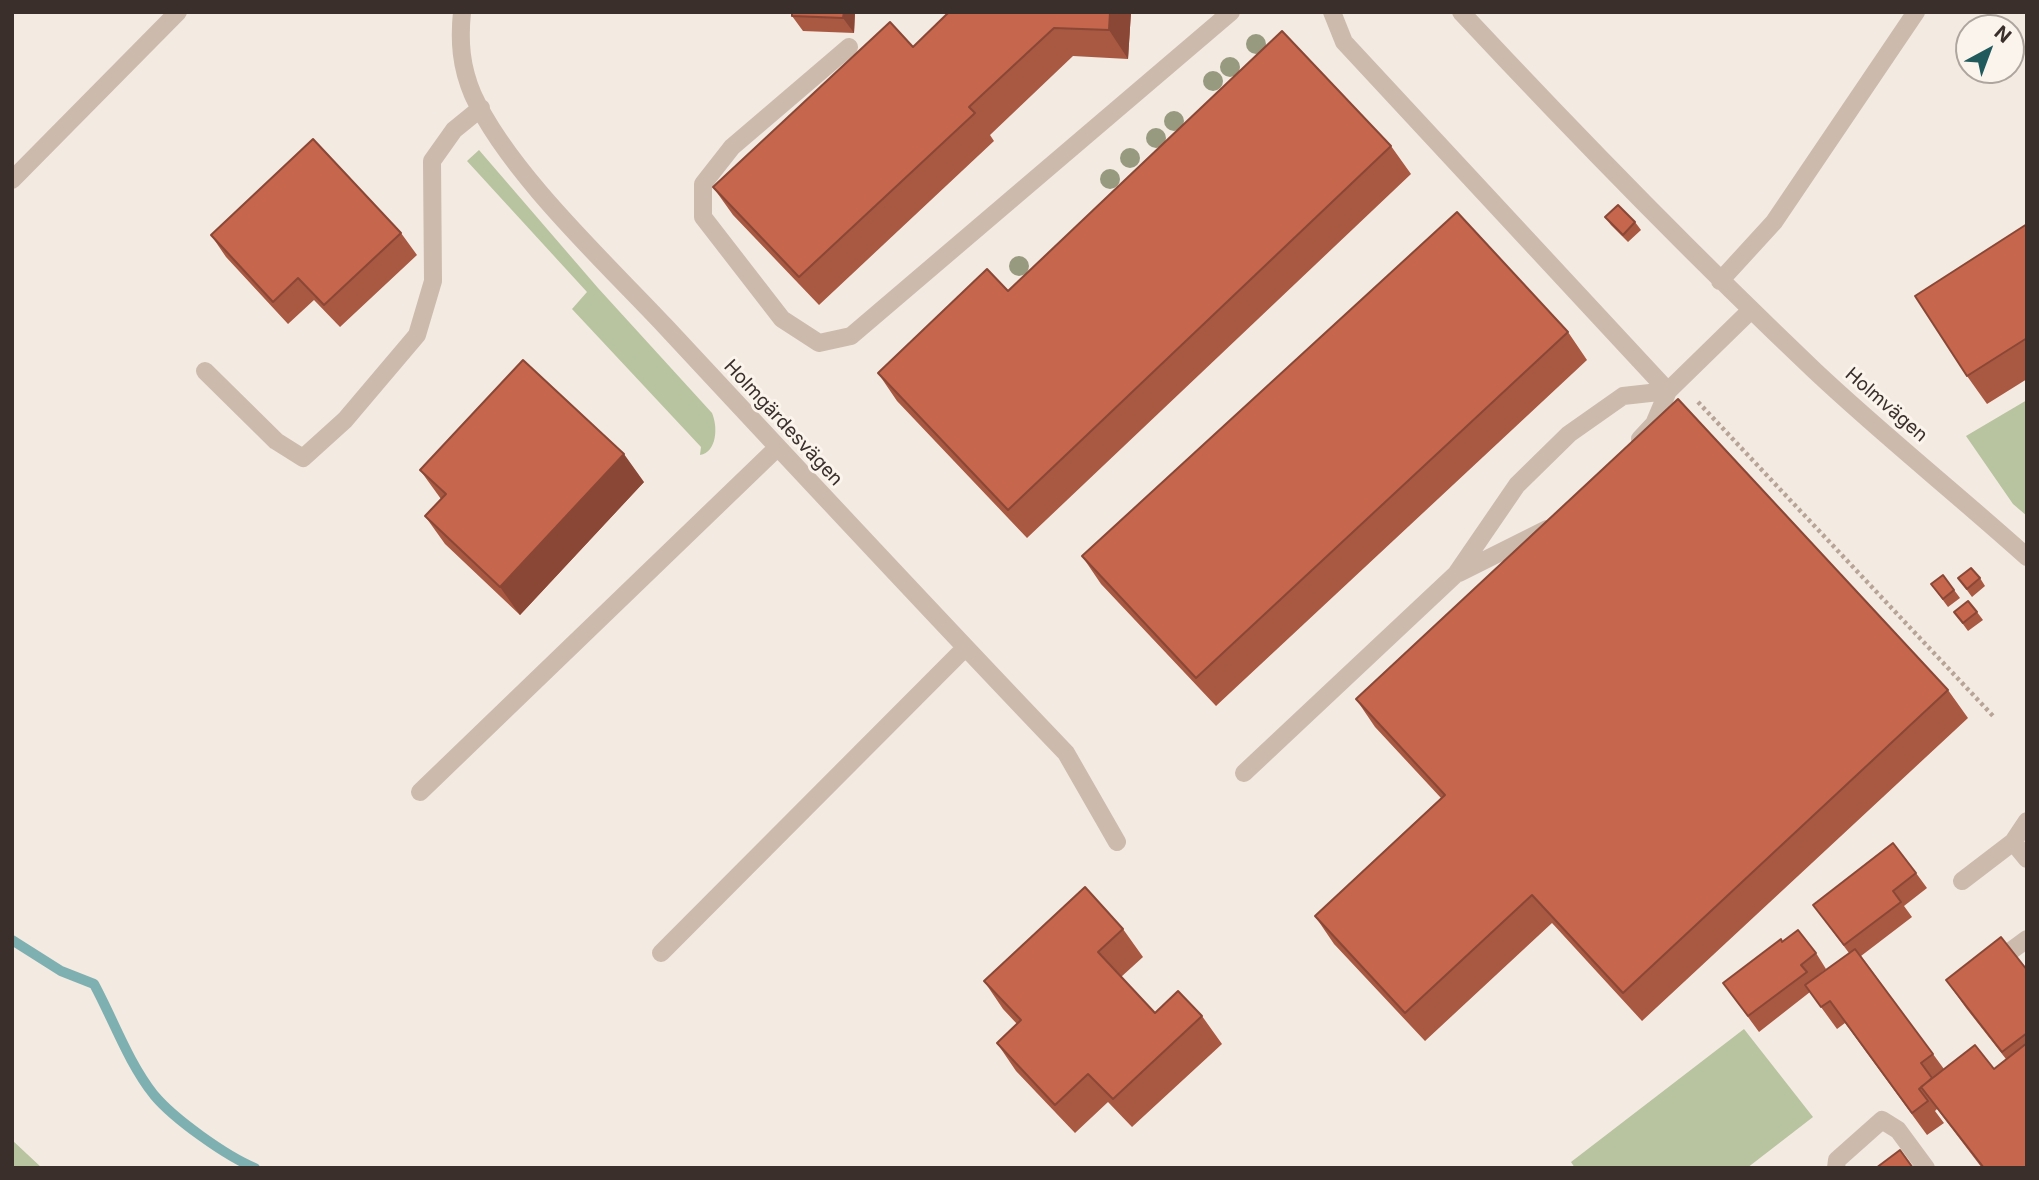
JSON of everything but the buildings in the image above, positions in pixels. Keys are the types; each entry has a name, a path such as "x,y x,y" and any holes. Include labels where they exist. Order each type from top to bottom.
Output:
{"street":[{"path":"12,180 178,12"},
{"name":"Holmgärdesvägen","path":"462,12 460,50 473,94 509,151 537,187 1066,753 1116,842"},
{"path":"849,47 732,147 704,184 703,217 782,319 820,343 852,336 1231,12"},
{"path":"1332,12 1344,43 1673,386"},
{"name":"Holmvägen","path":"1461,12 1609,169 1720,281 1818,373 2027,556"},
{"path":"1720,281 1774,222 1916,12"},
{"path":"205,371 276,441 303,458 345,420 417,335 433,281 432,161 454,130 481,108"},
{"path":"1626,454 1654,424 1673,386 1751,310"},
{"path":"1244,773 1456,575 1517,485 1569,434 1623,396 1673,386"},
{"path":"420,792 778,447"},
{"path":"1456,575 1558,521"},
{"path":"661,953 965,648"},
{"path":"1962,881 2013,842 2027,821"},
{"path":"2013,842 2027,859"},
{"path":"1975,976 2027,939"},
{"path":"1836,1168 1837,1160 1882,1120 1898,1129 1926,1168"}],"path":[{"path":"1673,386 1994,717"}],"green space":[{"path":"479,150 598,288 712,413 715,438 706,453 700,455 701,447 572,309 587,292 467,161"},
{"path":"2027,400 2027,516 2013,504 1966,436"},
{"path":"1744,1029 1813,1117 1747,1168 1575,1168 1571,1162"},
{"path":"12,1140 42,1168 12,1168"}],"waterway":[{"path":"12,940 61,971 94,984 129,1055 154,1095 201,1136 255,1168"}]}
